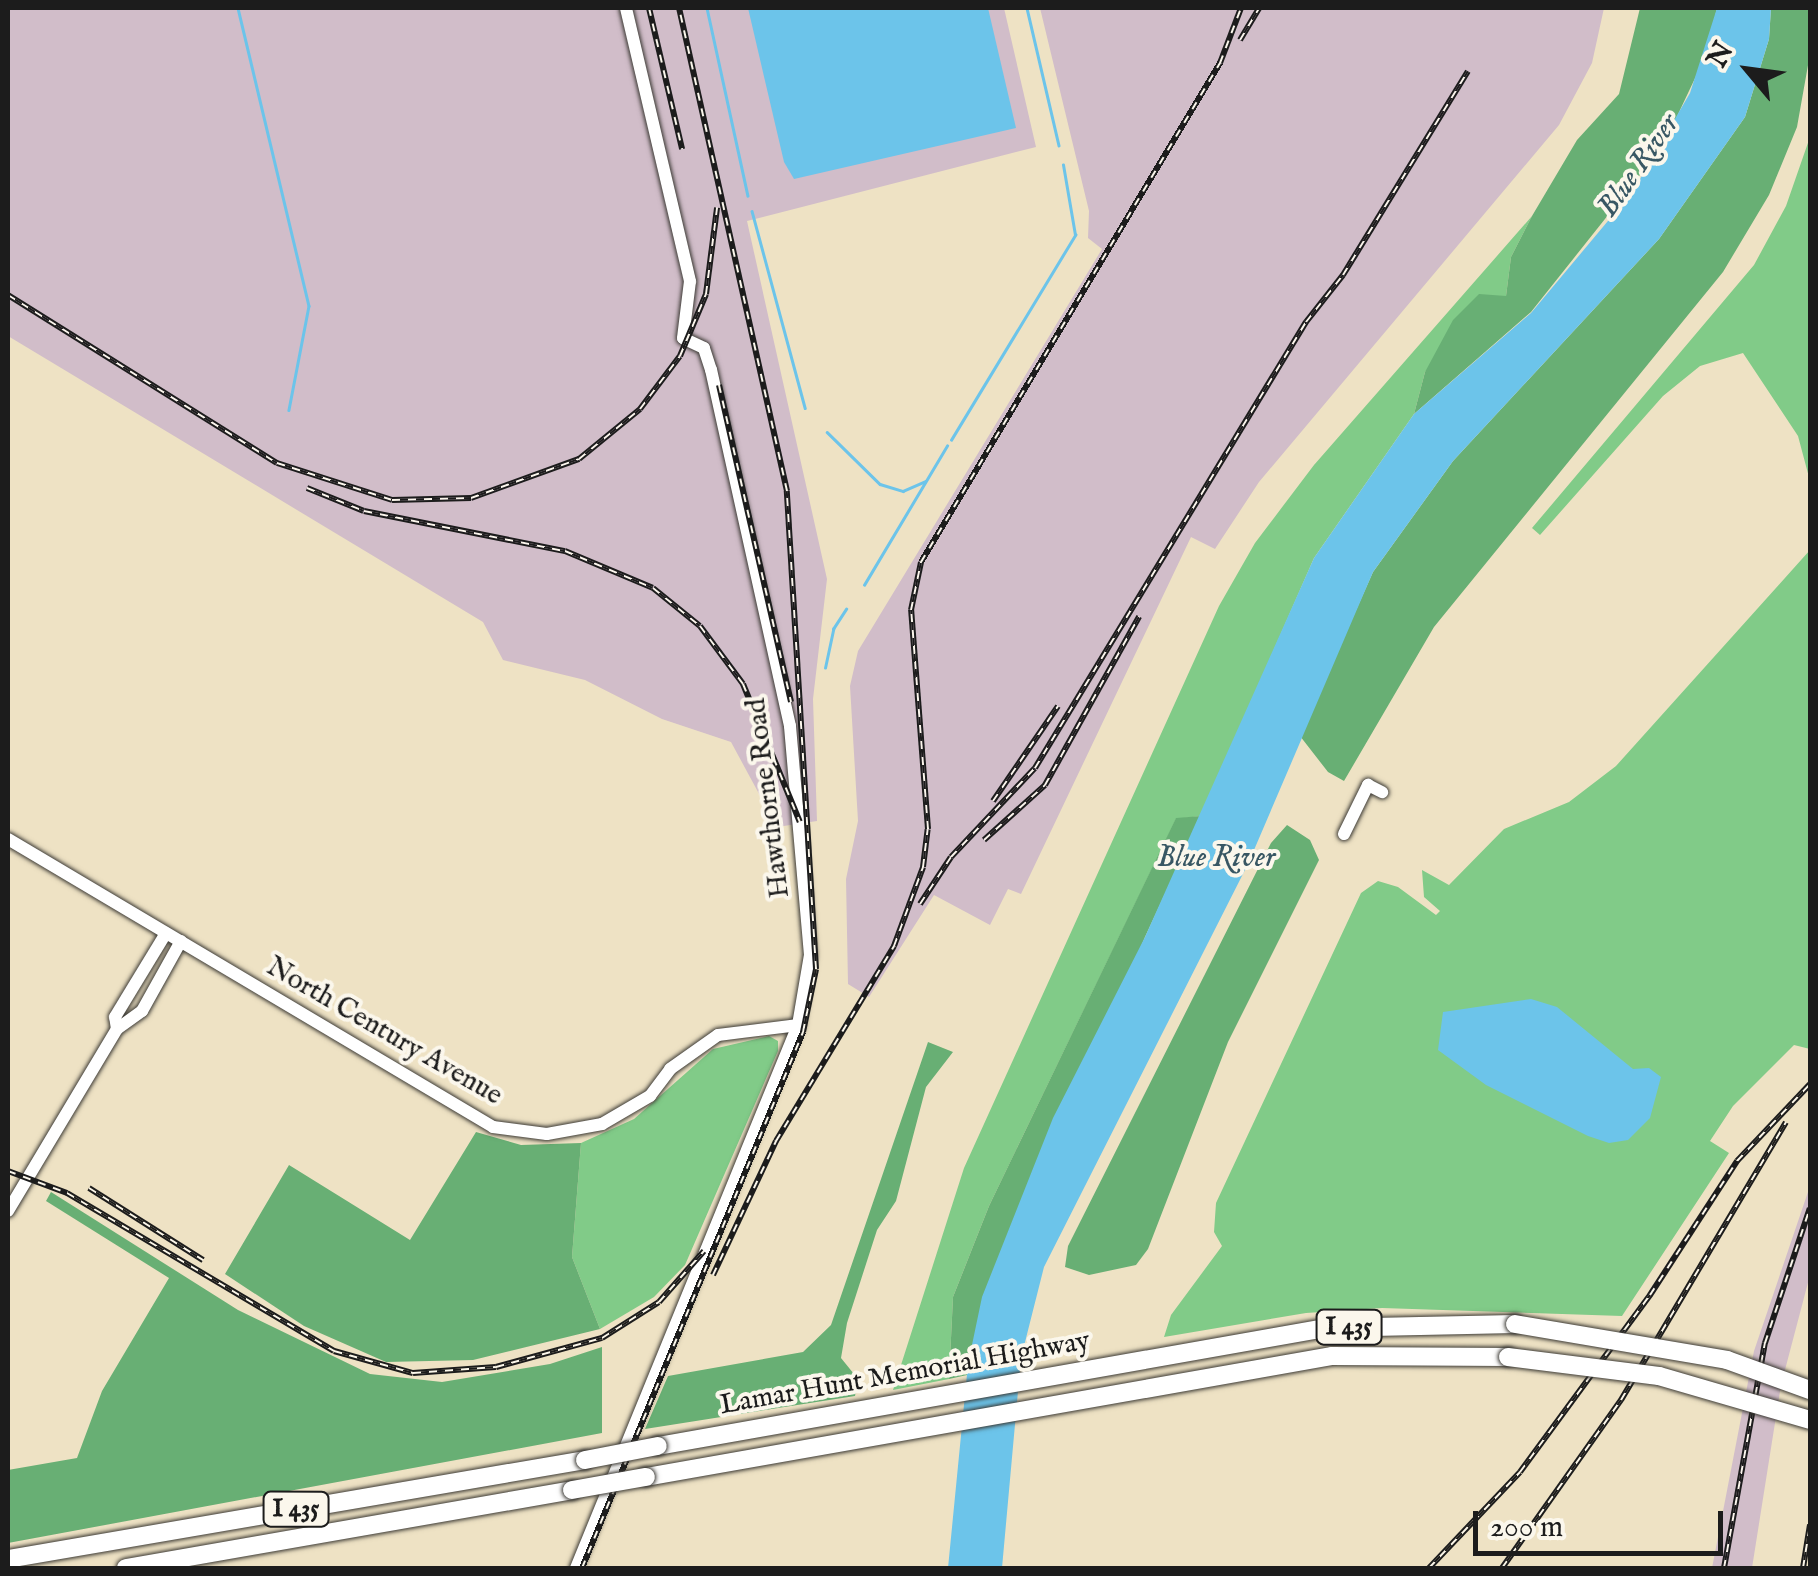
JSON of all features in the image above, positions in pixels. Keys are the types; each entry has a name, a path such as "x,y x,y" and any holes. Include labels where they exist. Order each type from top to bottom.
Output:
{"highway":[{"name":"Lamar Hunt Memorial Highway","path":"8,1559 1325,1328 1515,1324 1727,1360 1810,1390"},
{"name":"Lamar Hunt Memorial Highway","path":"126,1568 1332,1356 1508,1358 1659,1376 1810,1420"}],"street":[{"name":"Hawthorne Road","path":"576,1568 798,1025 810,954 795,753 711,370 704,348 683,338 690,281 626,8"},
{"path":"1344,834 1368,786 1382,792"},
{"name":"North Century Avenue","path":"8,838 479,1120 529,1134 576,1131 618,1117 718,1035 798,1025"},
{"path":"117,1029 115,1017 166,933"},
{"path":"8,1211 117,1029 142,1011 181,941"}],"shaded area":[{"path":"8,8 1004,8 1036,147 747,221 827,579 813,699 817,821 777,827 731,742 662,719 585,680 503,660 483,622 8,336"},
{"path":"1040,8 1604,8 1592,63 1559,125 1259,482 1215,549 1191,537 1021,894 1008,889 990,925 934,895 869,997 848,984 846,879 858,821 850,686 858,651 1102,249 1088,238 1089,211"},
{"path":"1810,1186 1810,1275 1781,1385 1752,1568 1712,1568 1754,1351"}],"green space":[{"path":"1640,8 1717,8 1706,55 1663,146 1531,312 1414,414 1425,372 1453,320 1479,294 1506,296 1511,257 1532,216 1577,140 1619,94"},
{"path":"1771,8 1810,8 1810,54 1797,127 1769,195 1723,272 1434,627 1344,781 1328,772 1300,736 1373,572 1453,461 1659,239 1745,117 1769,39"},
{"path":"1810,137 1810,481 1798,436 1743,353 1700,366 1663,396 1540,535 1532,528 1754,265 1786,206"},
{"path":"1532,216 1511,257 1506,296 1425,372 1414,414 1314,558 1201,816 1176,819 989,1206 953,1297 949,1379 893,1390 964,1168 1219,606 1255,543 1314,465"},
{"path":"1810,550 1810,1049 1794,1045 1733,1106 1710,1141 1729,1153 1622,1316 1382,1308 1306,1313 1164,1337 1171,1315 1222,1246 1214,1232 1216,1203 1361,893 1378,881 1398,887 1436,915 1440,911 1424,897 1422,870 1449,885 1504,829 1569,802 1616,766"},
{"path":"1201,816 1145,937 967,1375 949,1379 953,1297 989,1206 1176,818"},
{"path":"1287,825 1310,840 1319,860 1228,1042 1148,1249 1136,1265 1089,1275 1065,1267 1068,1246 1271,843"},
{"path":"769,1036 778,1041 778,1051 685,1265 654,1297 600,1329 572,1257 581,1143 634,1119 713,1049"},
{"path":"928,1042 953,1052 926,1087 896,1201 877,1230 847,1323 841,1358 858,1379 855,1396 645,1429 668,1376 803,1352 831,1325"},
{"path":"476,1132 521,1145 581,1143 572,1257 600,1329 473,1360 386,1362 304,1326 225,1274 289,1165 410,1240"},
{"path":"51,1192 238,1310 370,1374 442,1382 550,1364 602,1347 602,1433 8,1543 8,1470 77,1458 102,1391 169,1278 46,1201"}],"water":[{"path":"748,8 988,8 1016,128 794,179 784,162"},
{"name":"Blue River","path":"1717,8 1771,8 1769,39 1745,117 1659,239 1453,461 1373,572 1248,864 1044,1267 1021,1358 1002,1568 948,1568 968,1364 982,1297 1053,1118 1145,937 1314,558 1414,414 1531,313 1633,191 1690,93"},
{"path":"1531,999 1557,1007 1633,1069 1649,1068 1661,1077 1650,1118 1628,1140 1609,1143 1588,1136 1486,1085 1438,1050 1443,1012"}],"waterway":[{"path":"238,8 309,306 289,410"},
{"path":"707,8 748,196"},
{"path":"1027,8 1059,145"},
{"path":"951,440 1075,235 1063,165"},
{"path":"752,211 805,408"},
{"path":"827,432 880,484 903,491 925,481"},
{"path":"864,585 947,446"},
{"path":"825,668 833,629 846,609"}],"railway":[{"path":"649,8 682,149"},
{"path":"582,1568 803,1032 816,969 787,491 679,8"},
{"path":"713,1275 776,1141 894,946 923,867 928,829 911,610 921,562 1220,63 1241,8"},
{"path":"1240,40 1259,8"},
{"path":"920,904 951,857 1035,768 1306,322 1343,275 1468,71"},
{"path":"8,295 277,463 392,500 471,498 579,459 640,409 680,356 706,294 717,208"},
{"path":"719,385 791,702"},
{"path":"307,488 364,511 565,551 653,588 700,626 743,684 800,822"},
{"path":"984,840 1045,785 1139,617"},
{"path":"993,801 1058,706"},
{"path":"1429,1568 1520,1472 1650,1295 1737,1161 1810,1084"},
{"path":"1502,1568 1621,1400 1786,1122"},
{"path":"8,1171 67,1193 334,1351 413,1373 496,1367 602,1338 659,1302 704,1251"},
{"path":"89,1188 203,1260"},
{"path":"1724,1568 1765,1343 1810,1208"},
{"path":"1803,1568 1810,1525"}]}
